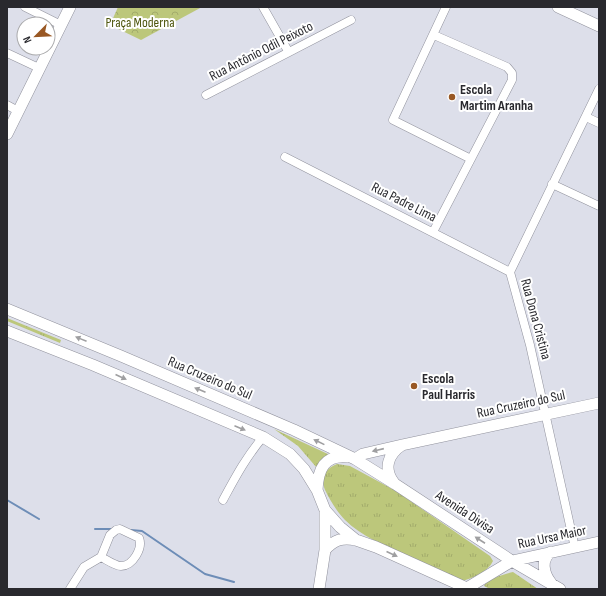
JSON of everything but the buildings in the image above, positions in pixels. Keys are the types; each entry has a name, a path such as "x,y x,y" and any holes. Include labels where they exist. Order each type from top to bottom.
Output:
{"main road":[{"path":"7,134 70,7"},
{"path":"558,7 599,26"},
{"name":"Rua Cruzeiro do Sul","path":"7,309 294,430 355,459 363,454 402,445 599,403"},
{"path":"7,331 93,365 262,437 290,454 304,469 317,490 325,510 340,527 356,540"},
{"path":"395,484 390,478 388,462 391,455 402,445"},
{"path":"317,490 320,471 331,459 346,457 355,459"},
{"name":"Avenida Divisa","path":"355,459 512,561 556,586"},
{"path":"319,589 325,550 325,510"},
{"path":"325,550 331,544 343,538 356,540 376,547 468,589"},
{"name":"Rua Ursa Maior","path":"468,589 512,561 599,542"},
{"path":"551,552 546,557 544,570 547,577 556,586"}],"street":[{"path":"25,7 60,25"},
{"path":"263,7 288,51"},
{"path":"446,7 393,120 471,159"},
{"name":"Rua Antônio Odil Peixoto","path":"206,95 288,51 351,20"},
{"path":"433,232 512,80 512,73 507,68 434,35"},
{"path":"7,53 39,68"},
{"name":"Rua Dona Cristina","path":"575,548 530,345 510,272 599,89"},
{"path":"7,105 18,111"},
{"path":"586,116 599,123"},
{"name":"Rua Padre Lima","path":"285,157 510,272"},
{"path":"552,184 599,206"},
{"path":"223,500 249,453 262,437"},
{"path":"70,589 84,567 101,557 110,535 116,530 120,529 139,538 140,548 132,562 126,565 120,566 101,557"}],"green space":[{"name":"Praça Moderna","path":"118,7 202,7 141,40 110,25"},
{"path":"7,318 61,340 60,343 7,321"},
{"path":"274,429 330,455 317,468 298,446"},
{"path":"337,464 350,466 396,491 490,556 493,561 491,565 480,574 462,581 381,544 358,531 339,513 325,490 323,477 329,468"},
{"path":"513,572 538,589 490,589 484,586 492,579"}],"waterway":[{"path":"7,500 39,519"},
{"path":"95,529 112,529"},
{"path":"131,530 142,531 205,574 234,582"}],"place":[{"name":"Escola Martim Aranha","path":"452,97"},
{"name":"Escola Paul Harris","path":"414,386"}]}
